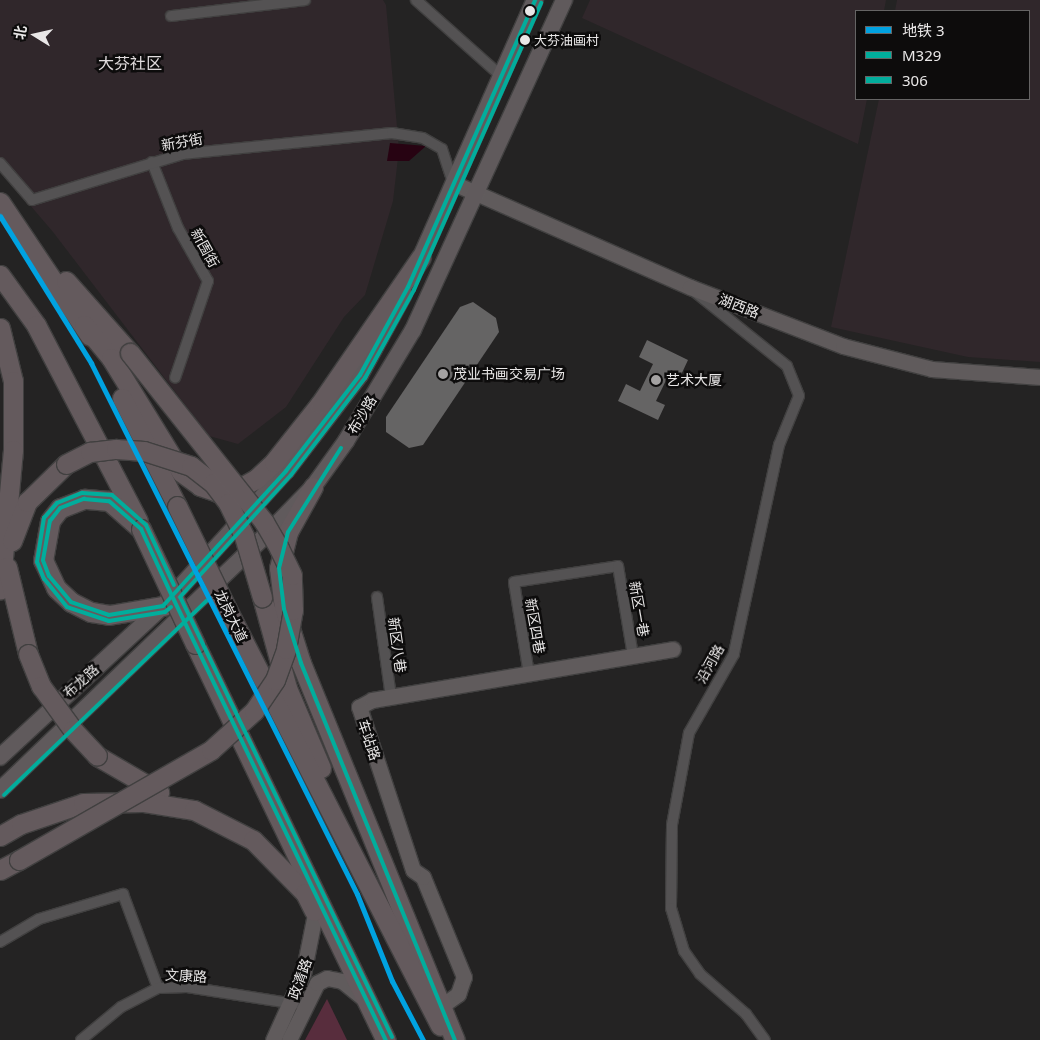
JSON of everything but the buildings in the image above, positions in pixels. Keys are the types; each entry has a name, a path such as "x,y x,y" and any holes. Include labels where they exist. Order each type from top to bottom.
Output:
{"highway":[{"name":"龙岗大道","path":"0,202 23,233 84,326 447,1040"},
{"path":"0,870 211,750 254,711 275,680 286,649 293,610 292,575 264,522 130,352 23,233"},
{"path":"84,326 111,358 181,472 200,486 217,492 236,490 256,479 274,462 320,404 421,257"},
{"path":"0,275 50,350 141,529 350,959 386,1040"},
{"path":"0,328 13,381 5,559 0,589"},
{"path":"350,959 315,914 305,893 253,840 194,810 97,756 72,730 42,686 28,654 5,559 27,502 66,464 90,452 116,449 144,451 191,466 213,483 228,503 244,536 288,688 316,758 443,1005"},
{"path":"312,487 288,532 279,568 284,609 301,663 443,1005 455,1040"},
{"path":"141,529 109,501 84,499 60,508 50,521 43,560 56,588 71,602 91,612 109,615 163,606"},
{"path":"0,836 22,824 82,803 144,802 194,810"}],"main road":[{"name":"布沙路","path":"163,606 286,471 360,375 421,257 535,0"},
{"name":"布沙路","path":"0,790 312,487 346,441 413,330 478,194 564,0"},
{"name":"布龙路","path":"0,757 163,606"}],"street":[{"path":"171,16 305,0"},
{"path":"416,0 501,76"},
{"name":"新芬街","path":"0,163 32,200 182,154 392,133 423,138 442,149 453,184"},
{"name":"新围街","path":"152,162 178,228 208,281 175,378"},
{"name":"湖西路","path":"453,184 690,288 843,346 932,369 1040,377"},
{"name":"沿河路","path":"690,288 786,366 799,396 779,445 734,654 688,733 678,775 671,834 671,908 684,951 700,974 746,1014 765,1040"},
{"name":"新区一巷","path":"514,582 618,566 633,656"},
{"name":"新区四巷","path":"514,582 529,674"},
{"name":"新区八巷","path":"377,597 391,697"},
{"name":"车站路","path":"443,1005 458,994 464,977 423,877 413,870 360,713 363,702 673,649"},
{"path":"0,942 39,919 123,894 158,988"},
{"name":"政清路","path":"290,1040 310,953 315,914"},
{"name":"政清路","path":"273,1040 317,983 327,978 342,981 370,1003"},
{"name":"文康路","path":"81,1040 121,1007 158,988 187,987 298,1006"}],"shaded area":[{"path":"0,0 383,0 386,5 399,149 393,201 365,295 344,317 286,407 238,444 209,436 53,232 0,170"},
{"path":"590,0 886,0 884,10 855,10 855,100 867,100 858,144 582,18"},
{"path":"897,0 1040,0 1040,362 968,357 831,327 879,100 1030,100 1030,10 895,10"},
{"path":"390,143 426,146 409,161 387,161"},
{"path":"327,999 347,1040 305,1040"}],"metro line":[{"name":"3","path":"0,216 91,363 357,894 392,981 423,1040"}],"transit line":[{"name":"M329","path":"172,596 286,471 360,375 408,287 535,0"},
{"name":"306","path":"392,1037 180,597 291,475 365,378 414,290 541,3"},
{"name":"M329","path":"341,448 288,532 279,568 284,609 301,663 455,1040"},
{"name":"306","path":"171,607 165,612 109,621 67,607 44,579 37,562 44,518 57,503 82,493 112,495 146,525 174,585"},
{"name":"M329","path":"84,499 109,501 141,529 172,596 163,606 109,615 71,602 49,576 43,560 50,521 60,508 84,499"},
{"name":"M329","path":"172,596 386,1040"},
{"name":"306","path":"4,795 207,600"}],"place":[{"name":"大芬油画村","path":"525,40"},
{"name":"茂业书画交易广场","path":"443,374"},
{"name":"艺术大厦","path":"656,380"}],"district":[{"name":"大芬社区","path":"130,63"}]}
